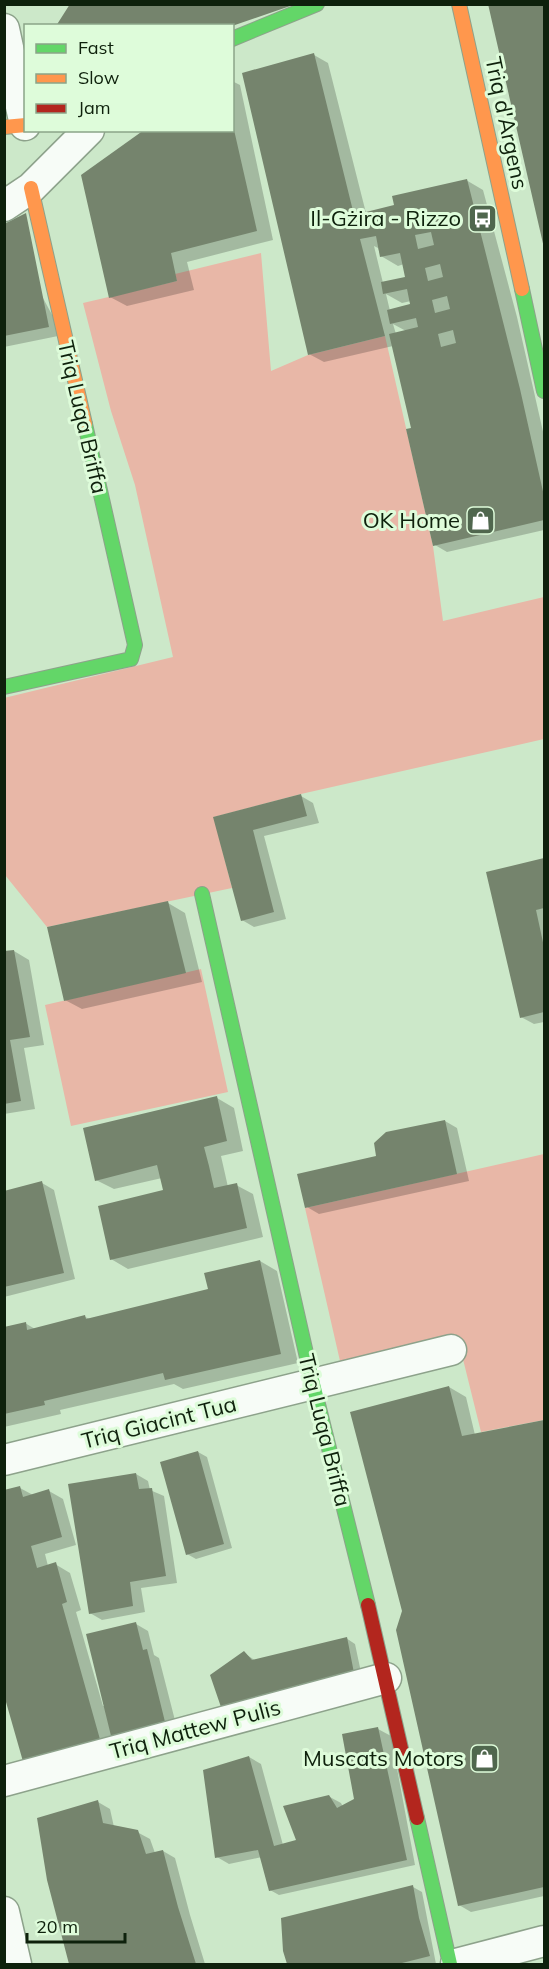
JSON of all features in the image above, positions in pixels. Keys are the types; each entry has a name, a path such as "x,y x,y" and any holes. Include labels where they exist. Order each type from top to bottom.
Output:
{"street":[{"path":"234,38 317,4"},
{"name":"Triq d'Argens","path":"459,4 544,391"},
{"path":"4,29 24,120"},
{"path":"4,127 24,125"},
{"path":"4,206 31,188 86,132"},
{"name":"Triq Luqa Briffa","path":"4,687 131,659 135,645 31,188"},
{"name":"Triq Luqa Briffa","path":"201,894 313,1384 386,1678 450,1965"},
{"name":"Triq Giacint Tua","path":"4,1460 451,1350"},
{"name":"Triq Mattew Pulis","path":"4,1780 386,1678"},
{"path":"4,1912 16,1965"},
{"path":"456,1965 544,1941"}],"shaded area":[{"path":"261,253 271,371 308,355 385,336 433,546 443,621 544,597 544,739 301,794 214,817 232,888 47,927 5,875 4,698 173,657 135,485 111,411 83,303 177,281 175,274"},
{"path":"201,969 228,1092 71,1126 45,1005"},
{"path":"544,1154 544,1420 481,1432 457,1335 340,1361 305,1208"}],"building":[{"path":"70,4 296,4 234,25 57,24"},
{"path":"488,4 544,4 544,248"},
{"path":"314,53 354,215 394,205 392,196 467,179 520,389 544,496 544,520 433,546 406,429 411,428 389,334 418,327 416,318 390,324 387,310 410,304 407,289 383,294 381,282 405,277 400,253 380,257 376,236 360,239 385,336 308,355 242,73","holes":["431,232 434,245 418,249 415,235","440,264 443,277 428,281 425,268","447,296 450,309 435,313 432,300","453,330 456,343 441,347 438,334"]},
{"path":"234,130 257,231 171,253 177,281 109,298 81,175 141,132 234,132"},
{"path":"26,213 49,327 4,336 4,224"},
{"path":"301,794 307,816 253,830 274,912 241,921 213,817"},
{"path":"544,858 544,908 536,910 544,947 544,1012 520,1018 486,872"},
{"path":"168,901 186,973 64,1001 47,927"},
{"path":"14,950 30,1037 10,1040 21,1101 4,1104 4,951"},
{"path":"217,1096 227,1141 204,1147 214,1188 237,1183 247,1228 110,1260 98,1206 163,1190 157,1165 95,1181 83,1128"},
{"path":"445,1120 457,1174 305,1208 297,1174 376,1156 374,1143 386,1132"},
{"path":"42,1181 64,1273 4,1287 4,1191"},
{"path":"260,1260 281,1354 165,1380 163,1373 44,1401 45,1405 4,1414 4,1327 26,1322 27,1330 85,1315 86,1319 208,1289 204,1273"},
{"name":"Muscats Motors","path":"449,1386 462,1436 544,1420 544,1887 458,1906 396,1630 402,1611 350,1412"},
{"path":"198,1451 224,1544 186,1555 160,1462"},
{"path":"136,1473 139,1489 152,1488 166,1576 130,1582 133,1606 89,1614 68,1484"},
{"path":"20,1486 23,1497 49,1489 62,1537 31,1546 37,1568 56,1562 67,1602 62,1604 101,1743 24,1765 4,1695 4,1490"},
{"path":"136,1622 143,1650 147,1649 167,1730 113,1744 86,1634"},
{"path":"347,1637 354,1673 222,1710 210,1675 244,1651 252,1660"},
{"path":"378,1727 407,1860 269,1891 258,1850 215,1858 203,1770 249,1756 274,1846 296,1840 283,1806 329,1795 337,1808 354,1799 342,1734"},
{"path":"98,1800 103,1823 138,1830 146,1854 163,1850 196,1964 69,1964 47,1880 37,1818"},
{"path":"413,1885 419,1918 430,1956 398,1964 287,1964 283,1951 281,1918"}],"traffic: fast":[{"path":"234,38 317,4"},
{"path":"522,289 544,391"},
{"path":"4,687 131,659 135,645 85,424"},
{"path":"202,894 313,1384 368,1605"},
{"path":"417,1818 450,1964"}],"traffic: slow":[{"path":"459,4 522,289"},
{"path":"4,127 24,125"},
{"path":"31,188 85,424"}],"traffic: jam":[{"path":"368,1605 417,1818"}],"place":[{"name":"Il-Gżira - Rizzo","path":"482,218"},
{"name":"OK Home","path":"481,520"},
{"name":"Muscats Motors","path":"485,1758"}]}
